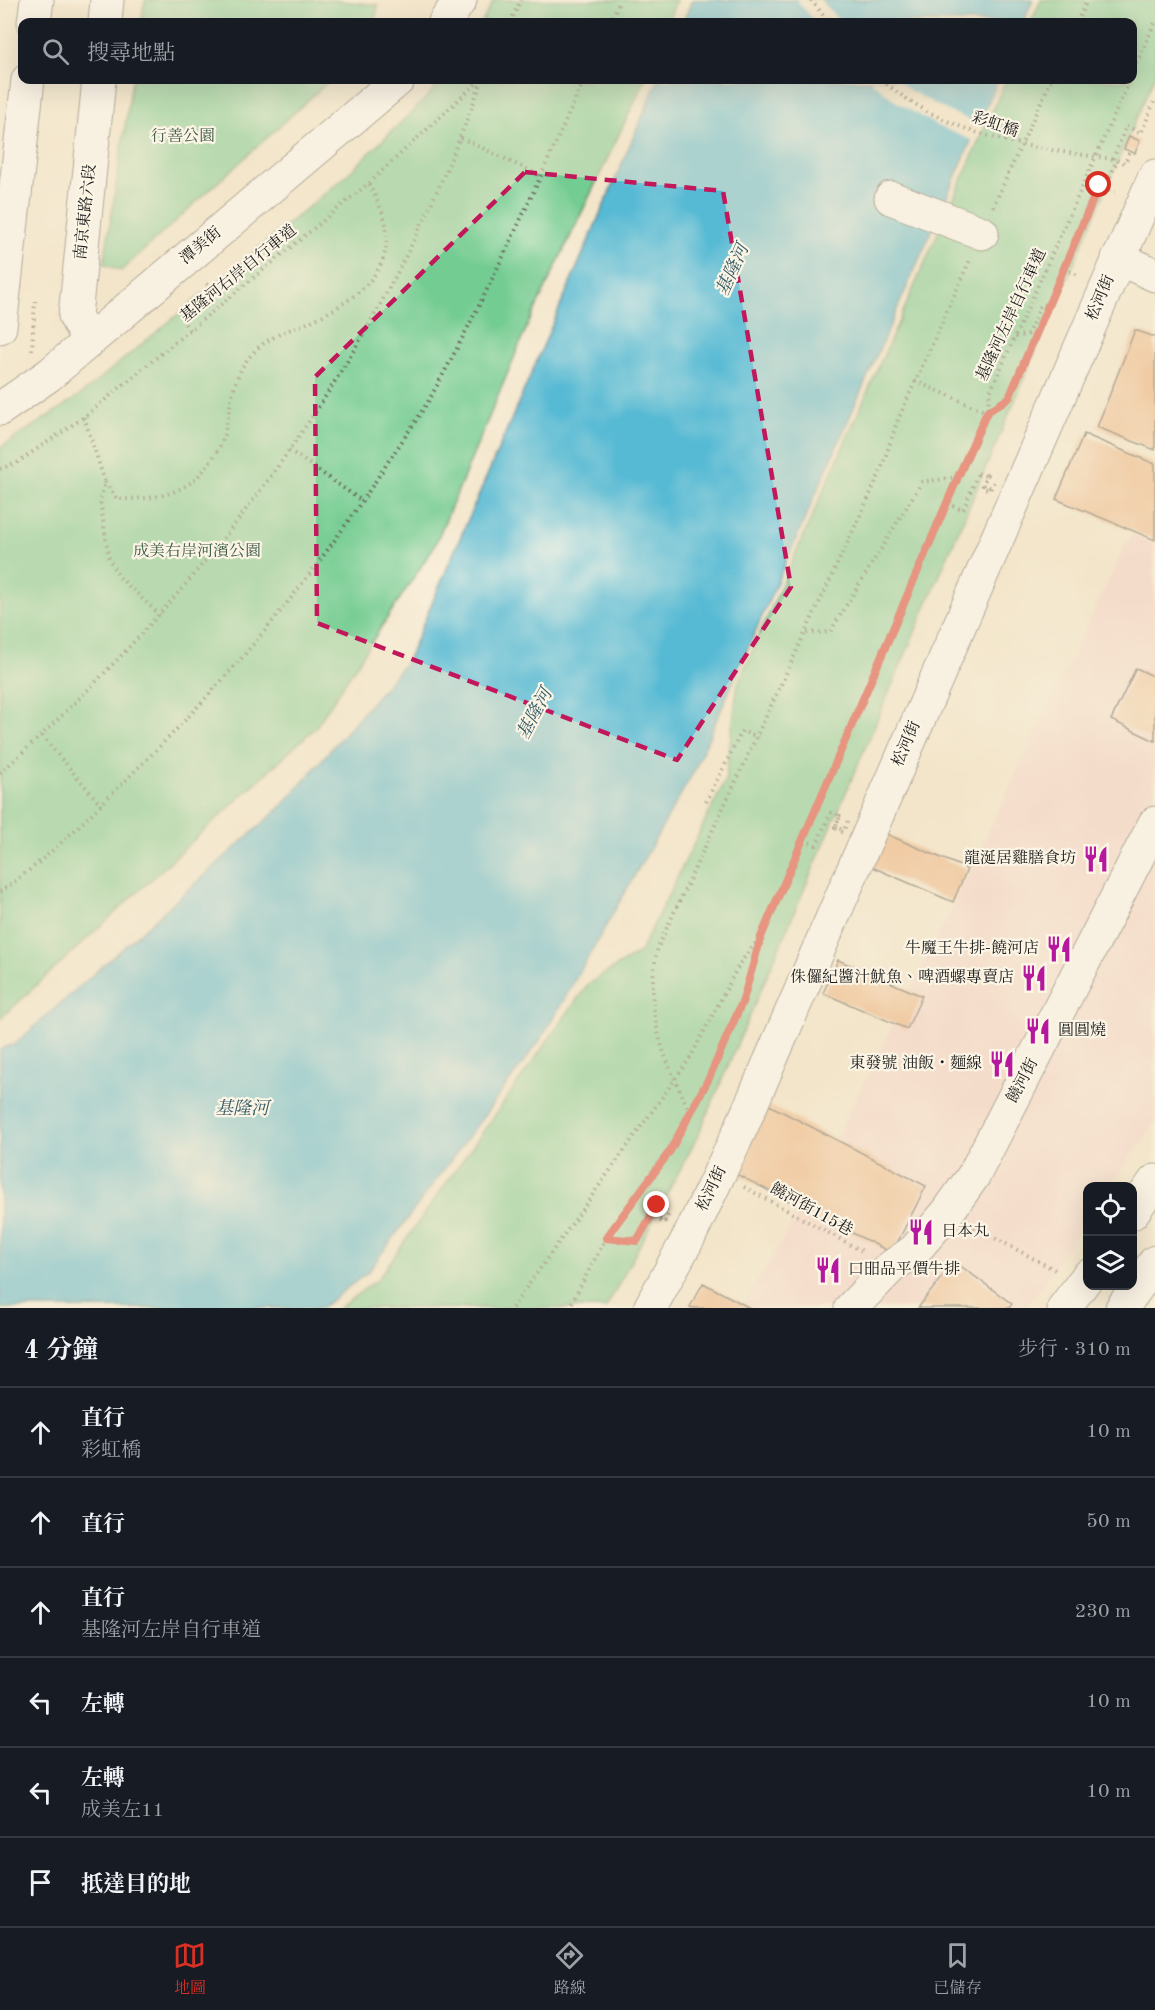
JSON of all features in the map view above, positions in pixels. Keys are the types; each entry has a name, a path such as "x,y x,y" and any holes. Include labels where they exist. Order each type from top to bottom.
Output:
{"street":[{"path":"35,18 37,0"},
{"path":"105,18 107,0"},
{"path":"448,18 460,0"},
{"path":"0,327 28,84"},
{"name":"南京東路六段","path":"88,341 75,316 99,84"},
{"name":"潭美街","path":"0,408 49,375 393,84"},
{"name":"松河街","path":"650,1308 720,1174 1155,176"},
{"path":"891,198 982,233"},
{"path":"1118,258 1155,275"},
{"name":"饒河街","path":"850,1308 891,1267 914,1251 947,1213 979,1164 1155,823"},
{"path":"1137,1206 1155,1181"},
{"path":"1122,1308 1155,1262"}],"path":[{"path":"512,18 521,0"},
{"path":"612,18 620,0"},
{"path":"811,0 826,18"},
{"path":"1079,18 1087,0"},
{"path":"1137,63 1155,22"},
{"name":"基隆河右岸自行車道","path":"0,470 18,462 84,417 369,183 477,84"},
{"path":"0,773 42,736 160,615 230,531 289,450 356,349 401,268 461,138 480,84"},
{"path":"0,892 25,875 101,805 233,668 300,587 362,501 427,402 541,176 583,84"},
{"name":"彩虹橋","path":"888,84 918,106 984,136 1020,146 1115,160"},
{"path":"690,1112 674,1080 653,1019 651,976 658,947 758,738 880,473 897,422 1049,84"},
{"name":"基隆河左岸自行車道","path":"569,1308 606,1238 670,1151 709,1078 743,1000 761,937 987,412 990,392 1128,84"},
{"path":"1106,188 1126,126 1141,133 1155,100"},
{"path":"461,138 541,176"},
{"path":"1115,160 1125,163 1130,151"},
{"path":"84,417 105,483 117,499 152,499 181,490 205,469 223,441 234,383 255,351 273,338 335,310 357,295 378,271 386,250 385,221 369,183"},
{"path":"915,381 987,412 1009,398 1099,185 1115,191"},
{"path":"189,330 183,321 216,292 206,281"},
{"path":"1015,337 1028,334 1040,307 1049,303"},
{"path":"289,450 362,501"},
{"path":"947,504 963,510 978,473 986,476 982,487 990,490 994,479 987,476 983,485"},
{"path":"807,633 830,632 922,482 958,477"},
{"path":"105,483 100,500 109,559 119,577 160,615"},
{"path":"706,802 742,731 758,738"},
{"path":"42,736 101,805"},
{"path":"804,840 816,845 831,812 840,816 835,828 843,832 848,820"},
{"path":"512,1308 690,1058 740,963 761,937"},
{"name":"饒河街115巷","path":"720,1174 891,1267"},
{"path":"606,1238 637,1241 657,1205 663,1208 658,1217"},
{"path":"947,1213 1078,1290"}],"highlighted area":[{"path":"525,172 723,191 791,587 677,760 317,623 315,377"}],"shaded area":[{"path":"1131,534 1155,544 1155,1122 1113,1182 1083,1182 1083,1224 1025,1308 741,1308 795,1220 957,898"}],"green space":[{"path":"145,0 331,0 378,5 376,18 142,18"},
{"path":"494,0 676,0 669,18 484,18"},
{"path":"1041,0 1155,0 1155,75 697,1138 606,1308 339,1308 378,1279 588,984 640,952 725,781 738,683 1004,84 1137,84 1137,18 1033,18"},
{"name":"行善公園","path":"131,84 326,84 121,271 104,264"},
{"name":"成美右岸河濱公園","path":"438,84 643,84 527,327 435,545 316,727 0,1019 0,448 79,396 347,175"}],"water":[{"path":"692,0 1033,0 1025,18 685,18"},
{"name":"基隆河","path":"656,84 996,84 693,773 543,1036 368,1272 321,1308 0,1308 0,1049 15,1044 282,806 407,661"}],"pier":[{"path":"797,0 821,0 837,18 812,18"},
{"path":"875,84 902,84 950,112 981,124 974,141 938,126 897,102"}],"building":[{"path":"1129,136 1140,141 1135,153 1124,149"},
{"path":"1135,330 1155,337 1155,450 1097,427"},
{"path":"1084,434 1155,464 1155,540 1056,499"},
{"path":"1136,668 1155,677 1155,741 1111,720"},
{"path":"886,834 967,869 953,902 872,867"},
{"path":"838,960 922,996 907,1029 823,993"},
{"path":"769,1105 926,1186 892,1253 734,1173"},
{"path":"954,1261 1012,1304 1009,1308 918,1308"},
{"path":"703,1283 750,1308 690,1307"}],"place":[{"name":"龍涎居雞膳食坊","path":"1096,859"},
{"name":"牛魔王牛排-饒河店","path":"1059,949"},
{"name":"侏儸紀醬汁魷魚、啤酒螺專賣店","path":"1034,978"},
{"name":"圓圓燒","path":"1038,1031"},
{"name":"東發號 油飯・麵線","path":"1002,1064"},
{"name":"日本丸","path":"921,1232"},
{"name":"口昍品平價牛排","path":"828,1270"}],"route":[{"path":"657,1205 637,1241 606,1238 670,1151 709,1078 743,1000 761,937 958,477 987,412 1009,398 1099,185"}]}
